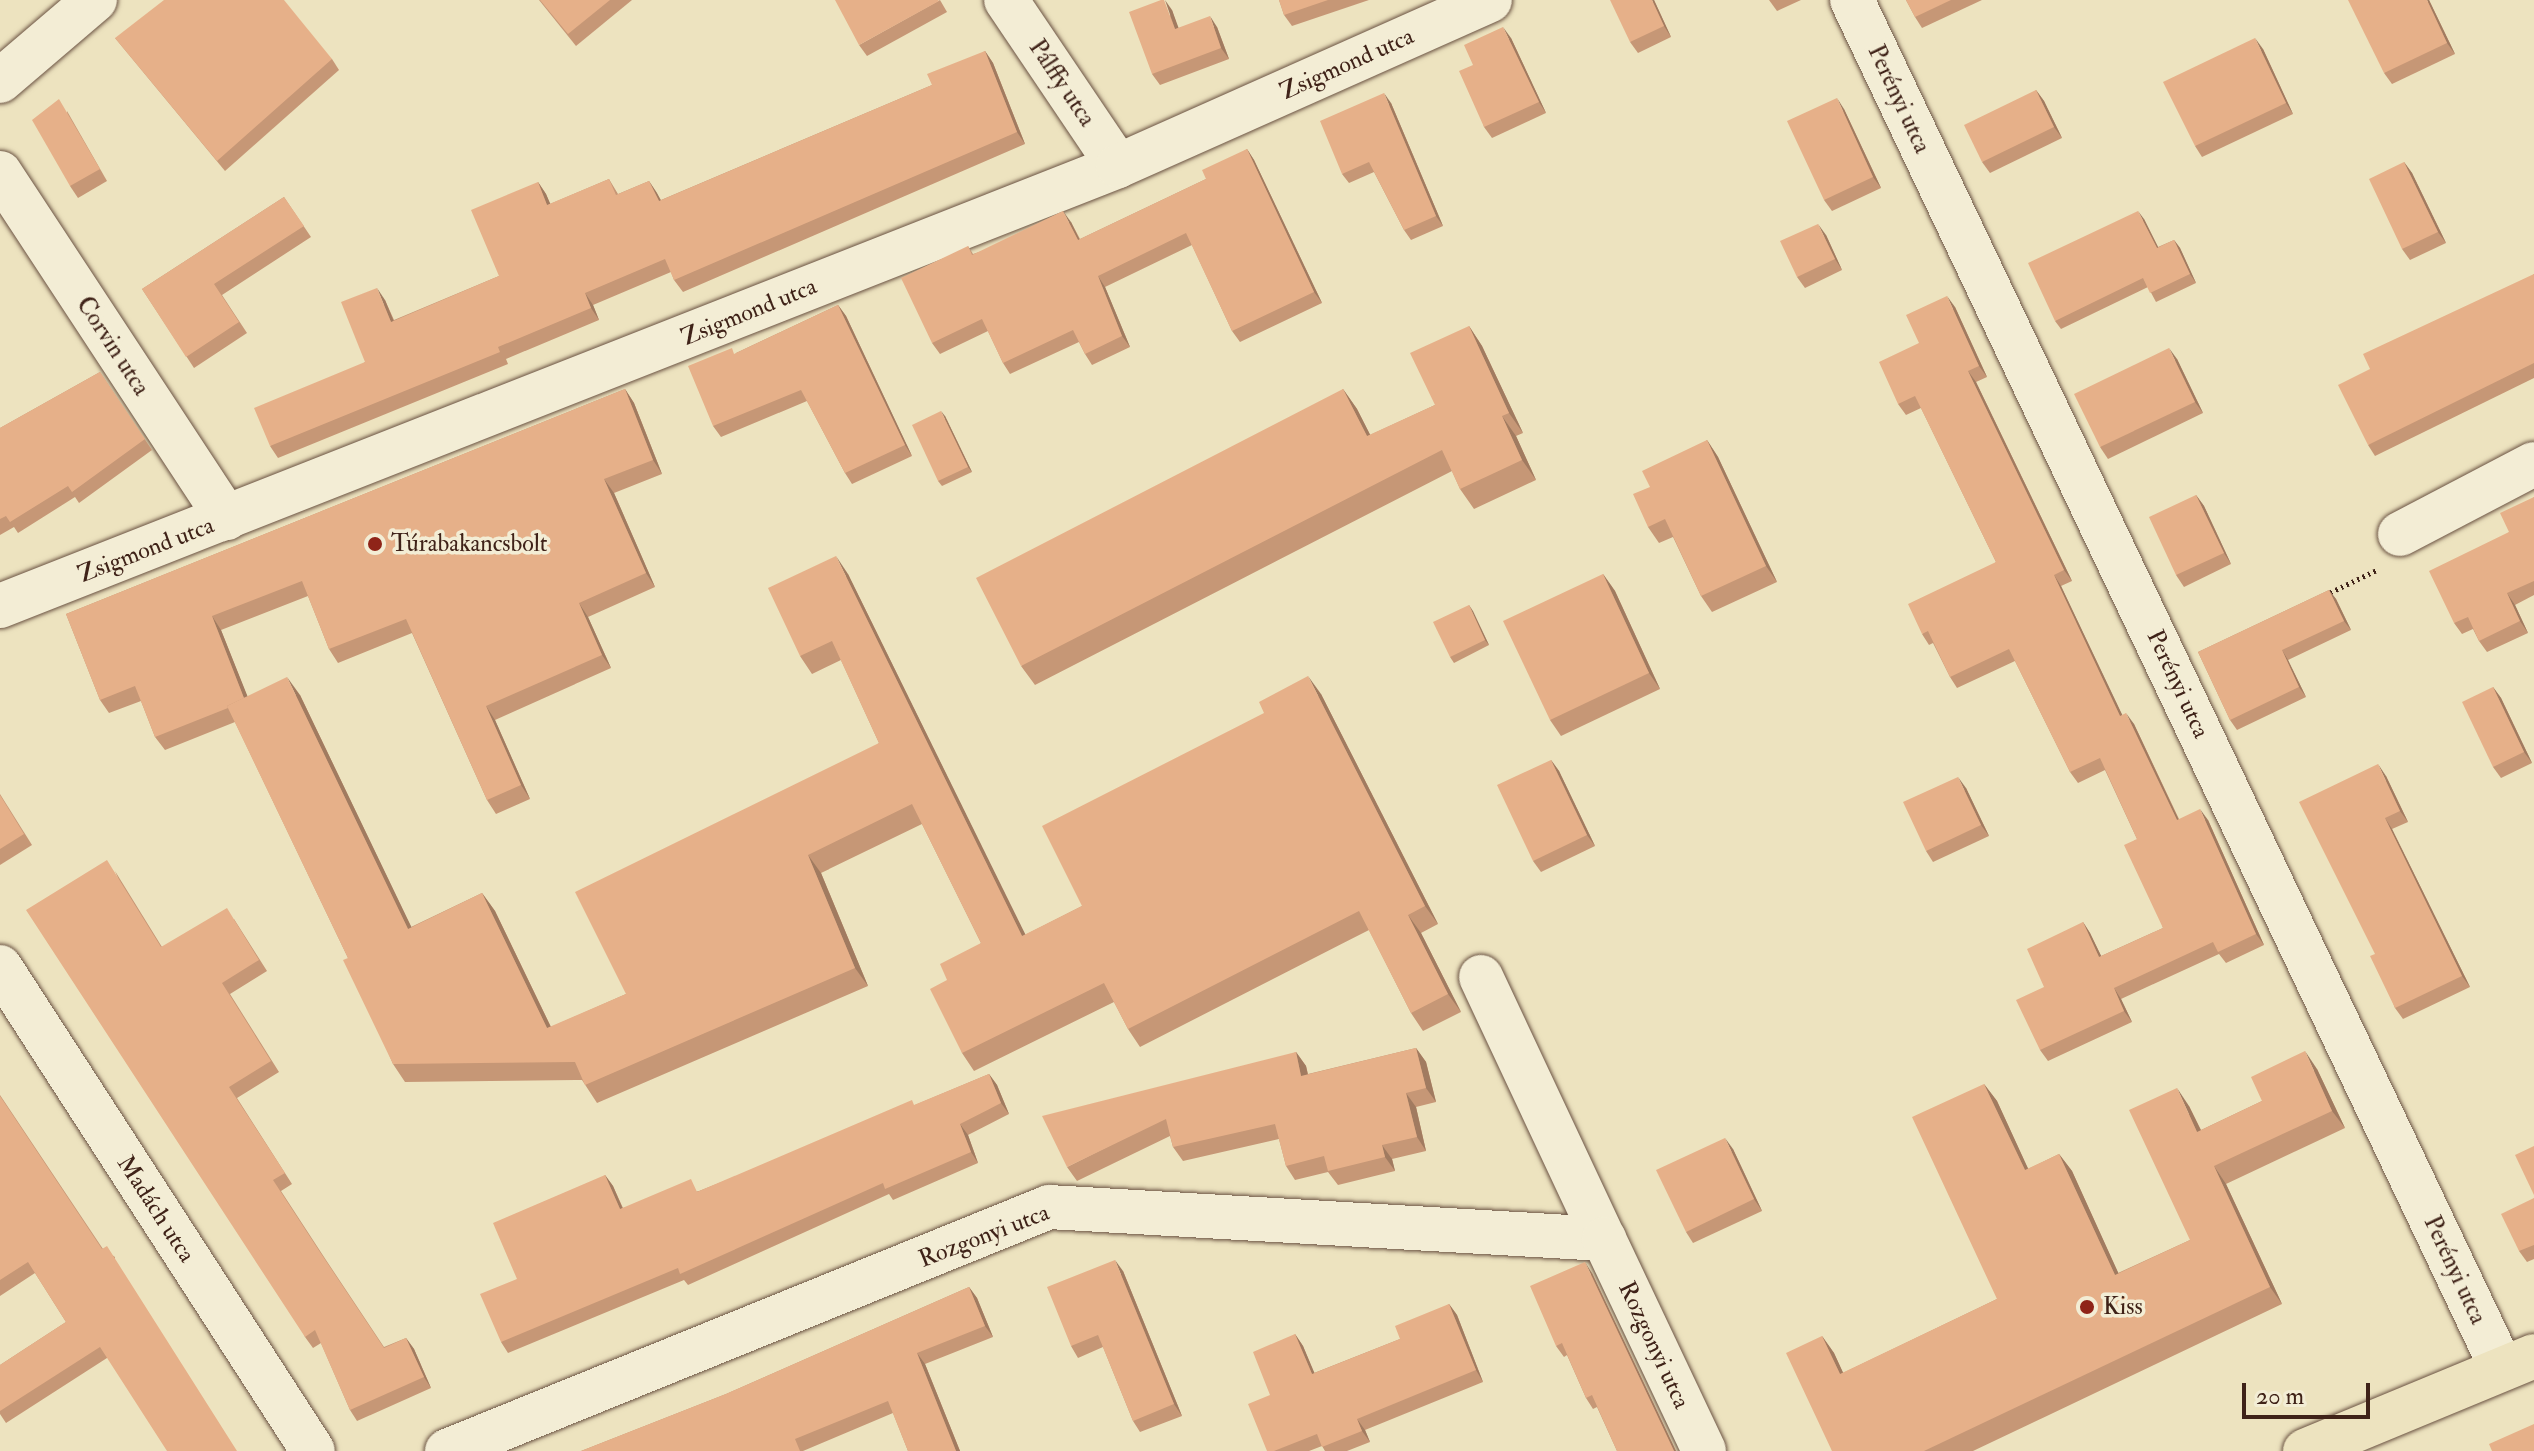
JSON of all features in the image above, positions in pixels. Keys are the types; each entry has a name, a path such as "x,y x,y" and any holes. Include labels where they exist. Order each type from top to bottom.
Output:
{"main road":[{"path":"2305,1451 2518,1362"}],"street":[{"path":"0,81 95,0"},
{"name":"Pálffy utca","path":"1006,0 1118,166"},
{"name":"Zsigmond utca","path":"0,606 1118,166 1490,0"},
{"name":"Perényi utca","path":"1852,0 2518,1362"},
{"name":"Corvin utca","path":"0,173 227,518"},
{"path":"2400,534 2534,464"},
{"name":"Madách utca","path":"0,967 313,1451"},
{"name":"Rozgonyi utca","path":"1481,977 1704,1451"},
{"name":"Rozgonyi utca","path":"447,1451 1049,1207 1604,1239"}],"path":[{"path":"2321,596 2404,557 2400,534"}],"building":[{"path":"164,0 284,0 332,59 217,161 115,38"},
{"path":"540,0 610,0 568,34"},
{"path":"835,0 938,0 939,1 859,45"},
{"path":"1164,0 1175,29 1210,16 1221,48 1152,74 1129,12"},
{"path":"1279,0 1328,0 1284,15"},
{"path":"1610,0 1652,0 1664,26 1630,42"},
{"path":"1906,0 1951,0 1915,17"},
{"path":"2348,0 2427,0 2447,43 2384,73"},
{"path":"1503,27 1539,102 1484,127 1459,71 1473,65 1464,45"},
{"path":"2255,38 2286,103 2195,146 2163,82"},
{"path":"985,51 1017,132 674,280 665,259 585,293 591,308 498,347 500,352 270,446 254,408 365,362 341,302 377,288 391,322 499,276 471,210 538,182 547,205 609,179 616,195 649,181 659,201 932,85 927,74"},
{"path":"2036,90 2054,127 1982,162 1964,125"},
{"path":"1384,93 1436,216 1404,230 1369,162 1342,174 1320,121"},
{"path":"1837,98 1873,177 1824,200 1787,121"},
{"path":"59,99 100,169 70,186 32,120"},
{"path":"1247,149 1314,292 1232,331 1186,233 1098,276 1122,336 1085,354 1073,330 1003,363 982,319 932,343 901,278 968,246 972,255 1063,211 1078,240 1206,179 1202,170"},
{"path":"2404,162 2438,232 2402,249 2369,179"},
{"path":"284,197 304,226 214,284 239,322 186,357 142,289"},
{"path":"2138,211 2157,248 2174,240 2190,274 2150,293 2143,278 2055,321 2028,263"},
{"path":"1818,224 1835,259 1797,277 1780,241"},
{"path":"2534,274 2534,363 2368,445 2338,385 2370,369 2363,354"},
{"path":"1947,296 1979,366 1968,371 2064,570 2054,575 2120,716 2126,713 2177,820 2200,809 2256,934 2218,952 2213,942 2114,988 2124,1011 2040,1050 2016,1000 2044,987 2027,949 2083,922 2099,957 2163,928 2124,845 2137,839 2100,758 2070,772 2009,649 1950,677 1928,631 1922,634 1908,604 1996,562 1915,396 1898,404 1879,362 1919,343 1906,315"},
{"path":"838,305 905,445 845,473 801,390 713,426 688,366 732,348 734,354"},
{"path":"1469,326 1509,413 1502,416 1522,460 1460,489 1442,450 1021,666 976,578 1343,389 1367,436 1435,405 1410,353"},
{"path":"2169,348 2195,402 2100,447 2074,394"},
{"path":"100,372 145,439 72,492 68,486 10,522 6,516 0,519 0,428"},
{"path":"625,389 653,460 604,479 646,573 579,603 602,655 486,706 521,785 487,800 406,619 329,649 302,581 212,616 244,698 228,708 155,737 135,686 100,700 66,614"},
{"path":"941,411 968,467 938,481 912,425"},
{"path":"1707,440 1766,566 1701,596 1665,519 1648,527 1633,494 1650,487 1642,471"},
{"path":"2196,495 2224,553 2176,575 2149,517"},
{"path":"2534,497 2534,581 2507,593 2520,621 2479,641 2468,617 2454,623 2429,571 2509,532 2500,513"},
{"path":"836,556 1022,936 1082,906 1042,826 1264,713 1259,702 1308,676 1425,906 1408,915 1448,994 1411,1013 1359,911 1128,1029 1104,983 962,1053 930,989 947,980 940,964 981,943 912,804 808,855 855,968 585,1085 575,1062 393,1064 343,960 348,958 227,706 287,677 408,929 482,893 547,1028 626,994 575,892 879,743 832,641 800,656 768,588"},
{"path":"1603,574 1649,673 1550,720 1503,621"},
{"path":"2329,590 2344,621 2282,650 2299,687 2230,720 2198,652"},
{"path":"1469,605 1485,640 1450,657 1433,622"},
{"path":"2493,687 2524,752 2493,767 2462,702"},
{"path":"1551,760 1587,835 1533,861 1497,785"},
{"path":"2378,764 2400,811 2385,818 2462,976 2395,1008 2370,956 2375,954 2299,802"},
{"path":"1958,777 1981,825 1926,851 1903,802"},
{"path":"0,795 24,834 0,849"},
{"path":"107,860 161,947 227,908 259,960 222,983 271,1061 229,1087 285,1173 273,1180 384,1348 406,1338 424,1377 350,1410 315,1330 305,1337 26,910"},
{"path":"1416,1048 1426,1088 1406,1093 1417,1137 1382,1145 1385,1157 1328,1171 1324,1156 1286,1166 1275,1124 1173,1147 1166,1119 1067,1167 1042,1116 1296,1052 1301,1076"},
{"path":"2305,1051 2332,1111 2214,1166 2270,1287 1924,1451 1832,1451 1786,1353 1822,1336 1840,1374 1997,1299 1912,1117 1984,1084 2025,1170 2059,1154 2115,1275 2190,1240 2129,1110 2177,1088 2197,1132 2262,1101 2251,1077"},
{"path":"989,1074 1001,1103 960,1124 971,1152 885,1189 883,1183 680,1274 678,1268 501,1342 480,1294 517,1279 493,1223 605,1175 620,1209 691,1179 697,1192 912,1100 914,1105"},
{"path":"0,1096 102,1249 107,1246 237,1451 167,1451 100,1347 0,1411 0,1365 66,1322 28,1262 0,1280"},
{"path":"1725,1138 1754,1199 1686,1232 1656,1170"},
{"path":"2534,1146 2534,1195 2515,1155"},
{"path":"2534,1198 2534,1245 2519,1251 2501,1214"},
{"path":"1115,1260 1174,1404 1133,1421 1098,1335 1071,1346 1047,1287"},
{"path":"1585,1262 1674,1451 1617,1451 1592,1395 1586,1398 1562,1343 1556,1346 1530,1286"},
{"path":"969,1287 985,1326 917,1353 956,1451 908,1451 888,1401 795,1439 800,1451 581,1451 726,1394"},
{"path":"1449,1304 1476,1370 1357,1419 1362,1431 1322,1447 1317,1434 1267,1451 1248,1404 1270,1395 1253,1352 1295,1334 1312,1374 1400,1339 1395,1326"},
{"path":"2534,1424 2534,1451 2492,1451 2489,1444"}],"place":[{"name":"Túrabakancsbolt","path":"375,544"},
{"name":"Kiss","path":"2087,1307"}]}
